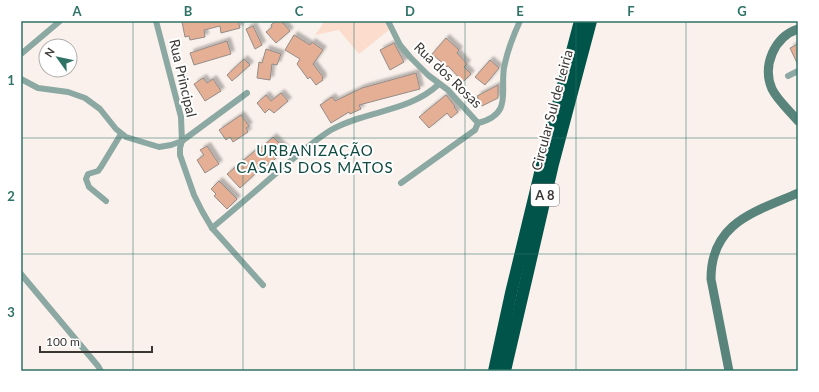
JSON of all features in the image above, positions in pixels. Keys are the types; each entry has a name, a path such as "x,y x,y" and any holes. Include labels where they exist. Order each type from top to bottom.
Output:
{"highway":[{"name":"Circular Sul de Leiria","path":"494,371 542,165 580,21"},
{"name":"Circular Sul de Leiria","path":"505,371 553,164 591,21"}],"street":[{"path":"21,54 60,21"},
{"name":"Rua Principal","path":"156,21 181,117 182,141 180,155 199,206 212,228 262,285"},
{"name":"Rua dos Rosas","path":"388,21 400,46 428,75 448,90 478,123 475,130 401,184"},
{"path":"478,123 485,121 494,115 502,105 504,99 504,68 511,42 520,21"},
{"path":"798,29 785,36 777,44 771,56 769,74 773,90 798,121"},
{"path":"788,76 798,71"},
{"path":"21,79 38,88 68,92 81,96 100,110 121,134 131,139 160,147 182,141 247,93"},
{"path":"212,228 313,143 332,130 348,123 413,102 430,92 439,84"},
{"path":"106,201 89,187 86,179 88,174 98,171 101,168 121,134"},
{"path":"729,371 711,279 711,264 715,249 722,237 743,217 798,193"},
{"path":"21,274 101,371"}],"shaded area":[{"path":"325,21 386,21 390,29 359,54 339,30 315,35"}],"building":[{"path":"238,21 240,28 221,33 220,26 204,30 205,37 190,40 189,36 185,37 182,22"},
{"path":"276,21 281,21 290,31 276,43 266,32"},
{"path":"253,26 262,45 255,49 246,29"},
{"path":"294,35 310,45 312,42 323,50 313,64 323,77 323,80 316,85 310,77 308,79 297,64 300,59 285,50"},
{"path":"446,38 459,50 457,53 467,64 464,67 471,74 463,82 448,66 447,67 432,54"},
{"path":"227,41 231,54 194,65 190,53"},
{"path":"394,43 404,62 390,70 380,50"},
{"path":"798,44 798,65 790,48"},
{"path":"266,49 281,54 277,65 272,64 270,80 257,78 259,62 262,63"},
{"path":"244,59 250,65 232,81 227,75"},
{"path":"490,60 499,68 485,85 475,77"},
{"path":"416,73 420,89 359,105 361,109 350,114 349,112 331,123 320,105 332,97 335,101 362,88"},
{"path":"203,78 207,83 213,79 221,91 205,101 194,84"},
{"path":"498,85 498,98 482,106 477,96"},
{"path":"281,93 288,101 274,113 269,109 265,113 257,103 266,95 271,101"},
{"path":"446,95 458,112 451,118 447,113 429,128 419,117"},
{"path":"241,115 249,126 246,128 248,132 233,142 230,137 226,140 219,130"},
{"path":"273,137 285,149 240,188 227,174 257,149 258,151"},
{"path":"207,146 219,164 205,173 197,160 204,155 200,150"},
{"path":"219,181 237,199 227,209 214,196 216,194 211,189"}],"district":[{"name":"URBANIZAÇÃO CASAIS DOS MATOS","path":"315,160"}]}
